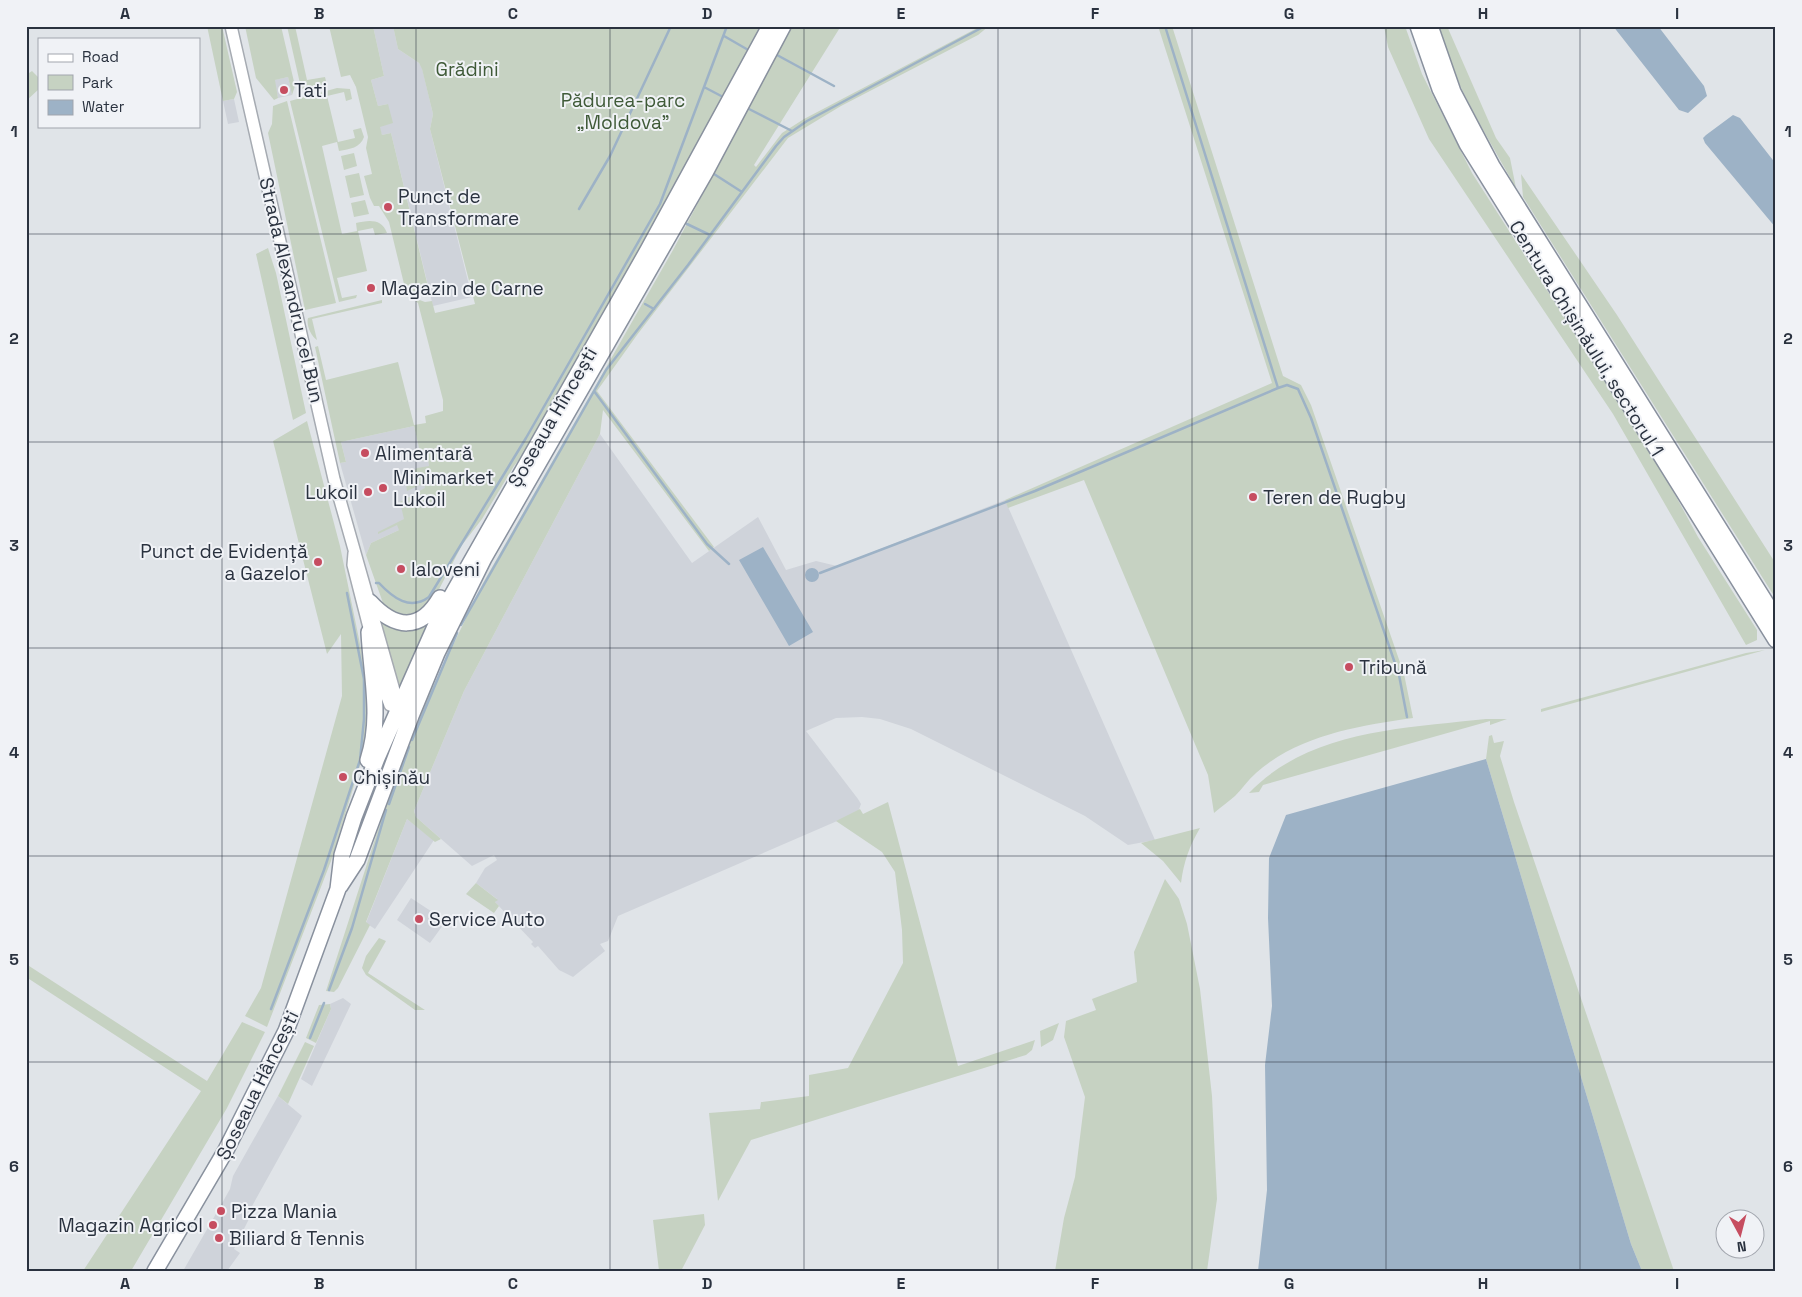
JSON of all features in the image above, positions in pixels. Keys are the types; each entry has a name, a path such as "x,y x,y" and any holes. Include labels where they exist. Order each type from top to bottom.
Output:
{"highway":[{"name":"Șoseaua Hîncești","path":"354,817 376,758 401,708 442,613 652,242 770,26"},
{"name":"Șoseaua Hîncești","path":"376,808 438,653 484,558 706,171 783,26"},
{"name":"Centura Chișinăului, sectorul 1","path":"1418,26 1440,89 1467,144 1776,640"},
{"name":"Centura Chișinăului, sectorul 1","path":"1430,26 1454,92 1492,166 1776,620"},
{"path":"370,602 386,617 400,622 417,622 433,611 509,479 555,412"},
{"path":"1677,482 1693,517 1776,650"},
{"path":"401,708 408,704 458,601 484,558"},
{"path":"354,817 355,800 370,754 375,722 375,690 369,632"},
{"path":"401,708 414,704 419,697"},
{"path":"369,822 371,806 400,726 401,708"},
{"name":"Șoseaua Hâncești","path":"155,1271 226,1150 283,1038 338,889 357,860 369,822 376,808"},
{"name":"Șoseaua Hâncești","path":"338,889 342,855 354,817"}],"main road":[{"name":"Strada Alexandru cel Bun","path":"231,26 334,479 354,553 360,564 401,708"},
{"name":"Strada Alexandru cel Bun","path":"354,553 353,566 388,700 390,705 401,708"}],"shaded area":[{"path":"373,26 393,26 398,49 419,63 422,68 433,114 430,129 472,297 433,306 391,133 382,135 379,127 388,104 378,106 371,80 384,76"},
{"path":"288,77 292,95 278,98 274,80"},
{"path":"234,99 239,122 228,124 223,101"},
{"path":"414,426 422,460 428,459 432,484 404,519 399,530 371,543 366,555 340,463 346,462 341,442"},
{"path":"600,434 692,563 758,517 786,570 816,561 837,566 1005,500 1155,840 1128,845 1085,816 911,729 880,719 862,717 836,718 806,731 858,799 861,804 858,812 618,916 608,941 600,944 605,951 573,977 559,970 538,946 535,948 531,944 533,942 495,902 497,899 476,883 485,868 497,860 494,855 472,866 416,817 414,811 464,691"},
{"path":"407,819 434,840 375,929 366,923"},
{"path":"411,898 446,921 430,943 397,920"},
{"path":"343,998 351,1004 312,1086 301,1079 331,1009 330,1004"},
{"path":"278,1096 302,1116 246,1217 249,1219 234,1249 240,1253 227,1271 183,1271 230,1189 233,1176"}],"green space":[{"path":"207,26 222,26 237,92 234,99 223,101"},
{"path":"245,26 281,26 295,86 292,95 288,77 275,80 278,98 274,100 256,78"},
{"path":"287,26 295,26 307,80 325,77 327,85 306,91 301,88"},
{"path":"329,26 373,26 384,76 371,80 378,106 388,104 393,123 380,127 382,135 391,133 430,295 425,296 405,288 389,222 379,206 374,206 370,198 364,176 372,174 366,148 368,137 356,87 350,75 341,77"},
{"name":"Pădurea-parc „Moldova”","path":"393,26 764,26 704,142 529,447 514,466 482,519 462,545 433,601 420,612 404,615 392,611 383,603 366,555 371,543 399,530 397,525 378,534 378,532 404,519 400,502 425,488 424,483 407,491 405,477 417,468 429,466 428,460 422,461 414,426 341,442 346,462 340,463 315,347 318,346 326,380 398,362 414,425 426,423 425,416 443,411 443,400 418,303 409,296 425,302 432,301 435,313 475,304 430,129 433,114 422,69 419,63 398,49"},
{"path":"792,26 841,26 754,165 756,167 782,133 804,119 981,26 989,26 978,35 841,106 788,138 637,335 597,391 714,547 709,551 603,410 600,434 464,691 414,811 416,817 441,839 435,842 407,819 366,922 370,925 338,988 334,992 326,991 385,808 428,697 483,583 673,250"},
{"path":"1158,26 1172,26 1283,376 1301,385 1311,405 1404,674 1413,718 1330,734 1291,749 1256,773 1235,796 1214,813 1208,775 1084,480 1008,508 1005,500 1272,383"},
{"path":"1384,26 1405,26 1422,74 1472,173 1659,465 1698,537 1757,630 1757,640 1746,645 1613,414 1429,139 1388,47"},
{"path":"1437,26 1447,26 1496,138 1510,158 1516,188 1462,89 1444,48"},
{"path":"32,71 38,77 38,90 26,101 26,75"},
{"path":"337,88 350,89 352,99 346,101 344,92 327,96 338,142 355,138 353,130 361,128 364,137 360,144 347,150 339,151 337,142 322,146 342,234 357,231 356,223 365,221 378,222 385,228 387,233 375,235 373,228 358,231 367,271 337,278 342,298 357,295 356,298 339,302 290,101"},
{"path":"287,101 336,303 305,310 268,133 272,124 273,106"},
{"path":"354,153 357,166 344,170 341,156"},
{"path":"359,173 364,195 350,198 345,176"},
{"path":"1521,174 1617,315 1776,564 1776,599 1523,197"},
{"path":"365,200 369,214 354,217 351,203"},
{"path":"268,248 276,273 306,413 293,420 256,254"},
{"path":"382,300 382,303 312,319 317,340 310,330 308,318"},
{"path":"307,421 340,546 361,649 368,706 362,759 331,861 267,1027 245,1016 261,988 342,696 341,634 327,654 273,441"},
{"path":"376,615 429,622 399,691"},
{"path":"1765,650 1541,712 1541,709 1746,653"},
{"path":"1486,719 1507,719 1490,725 1490,721 1263,785 1259,792 1249,793 1273,772 1300,756 1329,744 1391,730"},
{"path":"1492,735 1494,743 1504,741 1500,756 1514,802 1674,1271 1642,1271 1631,1244 1486,759 1489,736"},
{"path":"888,802 958,1066 1035,1040 1032,1050 1026,1055 751,1140 718,1201 709,1113 760,1109 761,1102 809,1096 809,1075 848,1068 903,963 902,930 895,872 882,852 836,821 860,809 863,814"},
{"path":"1200,828 1188,854 1181,883 1163,861 1141,843"},
{"path":"1165,879 1179,899 1187,924 1200,989 1212,1096 1217,1199 1207,1271 1055,1271 1064,1218 1075,1177 1085,1097 1064,1037 1066,1021 1096,1010 1092,999 1137,982 1134,952"},
{"path":"476,883 498,900 495,902 499,906 494,913 466,894"},
{"path":"379,938 386,941 368,973 425,1010 415,1010 366,975 362,968 366,956"},
{"path":"26,964 207,1081 242,1022 265,1032 227,1108 131,1271 83,1271 201,1091 26,977"},
{"path":"330,1004 331,1009 316,1043 306,1038 319,1005"},
{"path":"1059,1023 1053,1040 1041,1047 1040,1031"},
{"path":"305,1042 314,1046 288,1104 278,1096"},
{"path":"704,1214 705,1225 681,1271 659,1271 653,1220"}],"water":[{"path":"1613,26 1658,26 1704,86 1707,96 1688,113 1679,110"},
{"path":"1733,115 1740,118 1776,164 1776,228 1705,143 1703,138"},
{"path":"763,547 813,632 789,646 739,560"},
{"path":"809,568 815,568 819,575 815,582 809,582 805,578 805,572"},
{"path":"1486,759 1631,1244 1642,1271 1258,1271 1267,1190 1265,1065 1272,1006 1268,918 1269,858 1286,815"}],"waterway":[{"path":"579,209 610,156 671,26"},
{"path":"376,583 379,583 396,598 409,603 422,601 429,597 526,438 660,204 727,26"},
{"path":"461,625 606,370 688,265 776,146 784,137 807,121 985,26"},
{"path":"820,573 1035,491 1278,388 1165,26"},
{"path":"724,36 750,51"},
{"path":"777,55 834,86"},
{"path":"704,87 725,98"},
{"path":"749,109 792,131"},
{"path":"714,174 742,192"},
{"path":"687,224 710,235"},
{"path":"645,304 654,309"},
{"path":"1278,388 1287,385 1298,389 1311,418 1399,675 1407,717"},
{"path":"594,391 707,544 729,564"},
{"path":"271,1009 324,870 360,760 364,719 364,679 347,593"},
{"path":"412,740 457,633"},
{"path":"389,804 409,747"},
{"path":"329,990 352,928 386,810"},
{"path":"310,1038 324,1003"}],"place":[{"name":"Tati","path":"284,90"},
{"name":"Punct de Transformare","path":"388,207"},
{"name":"Magazin de Carne","path":"371,288"},
{"name":"Alimentară","path":"365,453"},
{"name":"Minimarket Lukoil","path":"383,488"},
{"name":"Lukoil","path":"368,492"},
{"name":"Teren de Rugby","path":"1253,497"},
{"name":"Punct de Evidență a Gazelor","path":"318,562"},
{"name":"Ialoveni","path":"401,569"},
{"name":"Tribună","path":"1349,667"},
{"name":"Chișinău","path":"343,777"},
{"name":"Service Auto","path":"419,919"},
{"name":"Pizza Mania","path":"221,1211"},
{"name":"Magazin Agricol","path":"213,1225"},
{"name":"Biliard & Tennis","path":"219,1238"}],"park label":[{"name":"Grădini","path":"467,69"}]}
